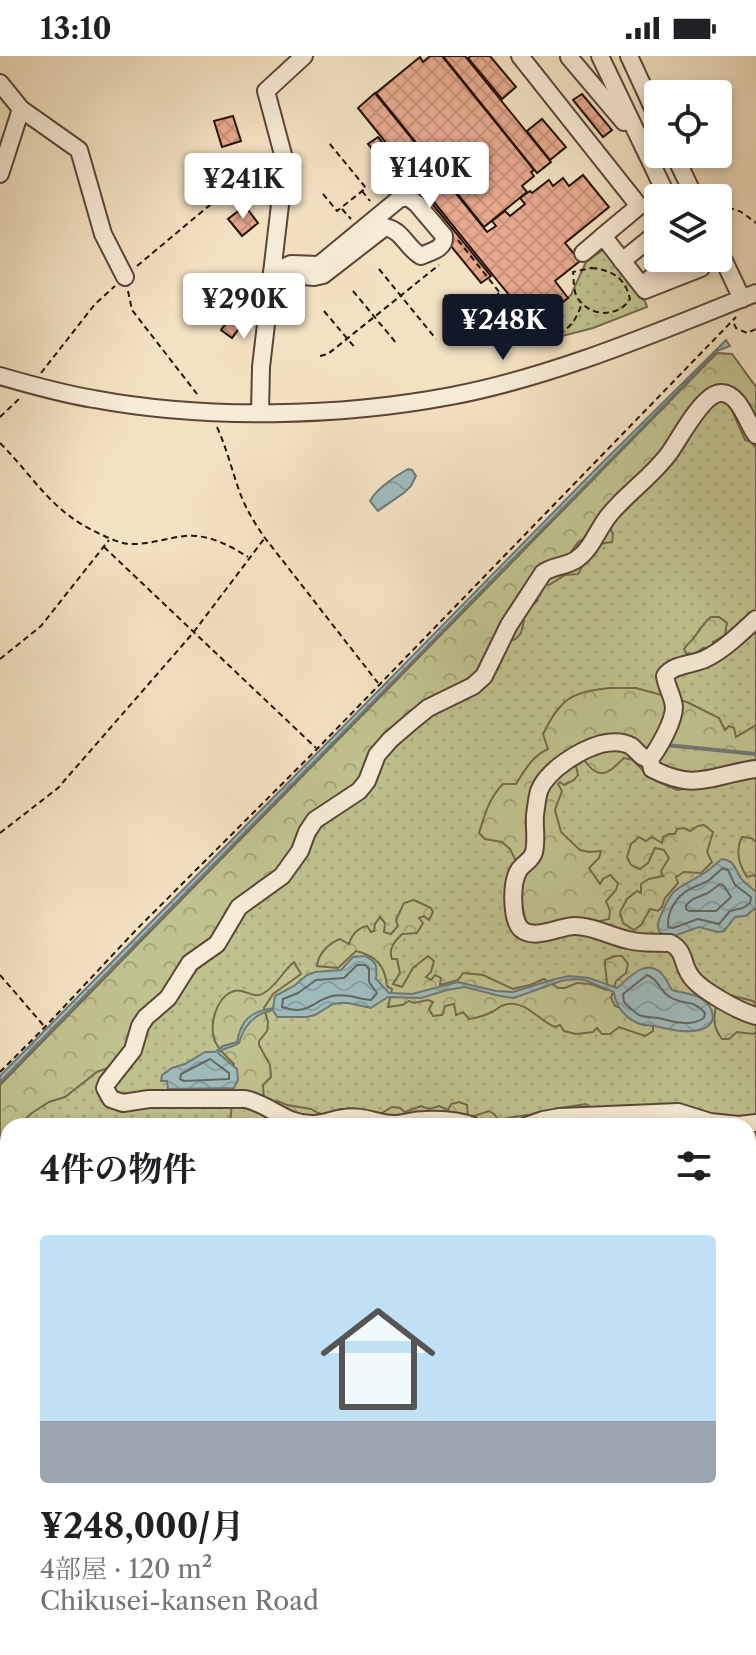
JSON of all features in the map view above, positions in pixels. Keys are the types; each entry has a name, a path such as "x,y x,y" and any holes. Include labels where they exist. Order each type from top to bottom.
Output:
{"street":[{"path":"260,412 261,367 285,162 266,91 304,56"},
{"path":"543,56 524,62 639,206 583,253"},
{"path":"571,56 641,142"},
{"path":"600,56 661,184"},
{"path":"629,56 644,89"},
{"path":"0,83 21,109 79,150 103,234 125,277"},
{"path":"0,174 21,109"},
{"path":"408,197 444,236 442,246 421,256 396,229 385,227 323,275 272,273 291,264 319,265 399,199 408,197"},
{"path":"603,236 645,290 691,272"},
{"path":"622,261 644,243"},
{"path":"0,376 94,399 170,410 210,412 315,412 452,396 531,376 750,296 732,269"},
{"path":"642,285 658,272"},
{"path":"284,1118 257,1102 245,1099 149,1099 123,1103 111,1099 105,1088 133,1050 146,1017 168,998 190,963 217,944 239,907 282,876 300,851 315,820 359,791 367,781 377,755 428,708 479,682 491,666 509,625 543,573 550,567 571,563 586,550 608,516 668,455 709,397 723,393 731,396 756,435"},
{"path":"648,762 660,745 674,706 665,676 672,668 703,660 715,653 756,619"},
{"path":"756,769 698,782 681,781 620,742 602,744 581,752 560,766 539,790 534,851 514,881 516,920 525,931 537,933 574,926 587,927 631,941 670,943 681,951 688,974 695,981 731,1006 756,1016"},
{"path":"554,1118 678,1112 697,1118"},
{"path":"341,1118 366,1118"}],"path":[{"path":"323,194 337,211 366,188 329,143"},
{"path":"0,417 32,385 95,304 125,277 229,189 249,175 285,162"},
{"path":"732,209 756,223"},
{"path":"454,236 527,327 538,319 546,330 557,333 574,323 582,302 574,290 573,272 591,268 609,270 628,291 630,299 625,307 605,313 594,311 582,302"},
{"path":"320,356 328,354 438,266"},
{"path":"379,269 436,339"},
{"path":"125,277 132,310 210,412 227,448 241,495 252,518 379,684"},
{"path":"353,291 397,344"},
{"path":"465,320 499,293"},
{"path":"445,295 477,334"},
{"path":"0,1072 733,322 750,296"},
{"path":"324,311 356,349"},
{"path":"733,322 736,328 747,333 756,329"},
{"path":"0,443 51,502 80,525 110,539 128,544 199,536 225,543 249,557"},
{"path":"0,833 58,788 193,633 265,538"},
{"path":"0,659 41,626 110,539"},
{"path":"104,547 317,749"},
{"path":"0,975 45,1027"}],"green space":[{"path":"604,249 647,307 593,328 551,339 536,325 571,295 586,262"},
{"path":"717,353 756,387 756,1118 6,1118 0,1085"},
{"path":"717,353 732,354 756,387 756,449 752,442 745,440 723,390 665,447 642,475 612,500 609,526 613,534 612,542 598,544 588,537 578,542 571,552 582,559 583,565 578,574 565,575 549,585 541,584 535,594 538,600 534,604 528,603 523,611 521,633 516,639 507,642 482,671 460,687 349,789 230,917 108,1068 26,1118 0,1118 0,1085"},
{"path":"711,617 719,617 727,623 725,635 713,642 713,647 703,648 694,654 686,653 684,649"},
{"path":"611,688 636,688 687,702 719,718 725,730 729,726 734,728 736,737 756,725 756,776 677,790 647,775 633,760 624,758 610,771 601,773 592,769 582,758 575,762 578,775 564,785 558,784 562,791 555,810 561,832 580,850 601,851 599,858 589,868 600,884 610,875 618,883 606,901 609,919 596,922 582,918 524,928 518,919 523,875 510,849 502,842 485,839 479,833 486,813 503,784 516,784 533,759 548,749 543,734 562,705 577,695"},
{"path":"704,825 713,832 707,852 712,862 701,873 684,872 676,877 678,883 665,898 662,907 658,911 650,909 641,925 634,930 623,923 620,912 627,899 637,891 641,893 641,884 663,876 661,871 669,858 664,850 655,848 648,863 640,869 631,865 627,857 631,844 639,837 646,841 652,837 662,843 663,837 675,834 677,829 690,831"},
{"path":"742,837 756,842 756,877 747,877 740,863 738,853"},
{"path":"414,900 433,912 429,920 424,916 419,918 423,923 417,933 402,934 393,945 392,959 397,959 400,973 393,984 402,987 413,968 428,956 434,961 426,977 431,980 435,975 441,978 440,985 458,980 463,973 483,975 513,989 544,979 558,988 577,983 606,990 605,960 622,956 628,964 626,973 616,981 611,998 615,1006 653,1021 653,1031 645,1036 619,1027 610,1034 602,1034 597,1028 593,1032 576,1034 564,1031 560,1025 555,1027 549,1024 525,1007 511,1004 472,1019 463,1012 456,1015 454,1004 445,1006 442,1015 433,1016 429,1009 433,1002 428,1000 388,1007 392,989 387,986 382,967 369,956 356,951 338,968 317,966 319,957 328,946 340,939 349,944 355,932 363,927 374,931 380,917 385,923 384,932 391,934 398,926 396,920 404,903"},
{"path":"294,962 301,974 273,994 264,1008 267,1031 259,1045 270,1065 271,1077 263,1085 264,1100 311,1109 325,1115 340,1109 380,1114 392,1107 405,1112 421,1106 429,1109 439,1106 448,1110 451,1104 459,1102 467,1105 468,1118 230,1118 231,1108 225,1094 228,1075 234,1064 214,1039 213,1023 218,1007 227,994 234,991 256,995 264,993"},
{"path":"729,995 756,1004 756,1032 737,1032 729,1039 722,1039 714,1021 715,1011 718,1000"},
{"path":"586,1104 599,1112 633,1118 506,1118 540,1116 560,1108"},
{"path":"489,1111 497,1118 468,1118"}],"water":[{"path":"726,340 730,346 717,351 0,1082 0,1076"},
{"path":"408,469 416,476 411,486 378,511 370,501 373,496"},
{"path":"722,859 732,863 742,879 756,892 756,908 745,916 735,917 724,931 699,927 674,936 660,933 658,922 673,893"},
{"path":"365,956 374,963 376,979 389,993 412,994 458,982 513,992 570,976 589,978 617,988 638,971 655,969 672,990 702,999 709,1006 713,1019 703,1029 692,1031 640,1024 622,1011 614,992 585,980 561,981 514,998 465,987 421,998 388,997 371,1008 348,1003 333,1004 307,1017 277,1017 273,1010 266,1012 251,1021 239,1043 218,1053 237,1069 238,1080 234,1088 168,1089 167,1081 161,1081 162,1075 172,1068 205,1052 215,1052 237,1042 248,1018 273,1008 275,996 307,975 341,970 353,957"}],"building":[{"path":"430,56 442,56 534,170 531,172 534,176 522,186 527,192 484,227 376,93 420,57 423,62"},
{"path":"443,56 465,56 551,162 537,173"},
{"path":"490,56 516,87 502,99 468,58"},
{"path":"375,93 487,232 496,226 492,221 505,211 510,216 525,204 520,198 530,191 532,193 549,180 553,186 563,178 569,186 583,175 609,207 565,243 580,261 555,281 568,298 539,321 536,317 530,321 358,108"},
{"path":"582,94 612,130 603,137 573,100"},
{"path":"233,116 241,141 222,147 214,121"},
{"path":"542,119 566,147 550,160 527,131"},
{"path":"378,137 491,276 481,283 368,144"},
{"path":"245,206 258,223 242,236 228,219"},
{"path":"263,274 263,296 232,338 221,330"}],"waterway":[{"path":"666,745 756,754"}]}
